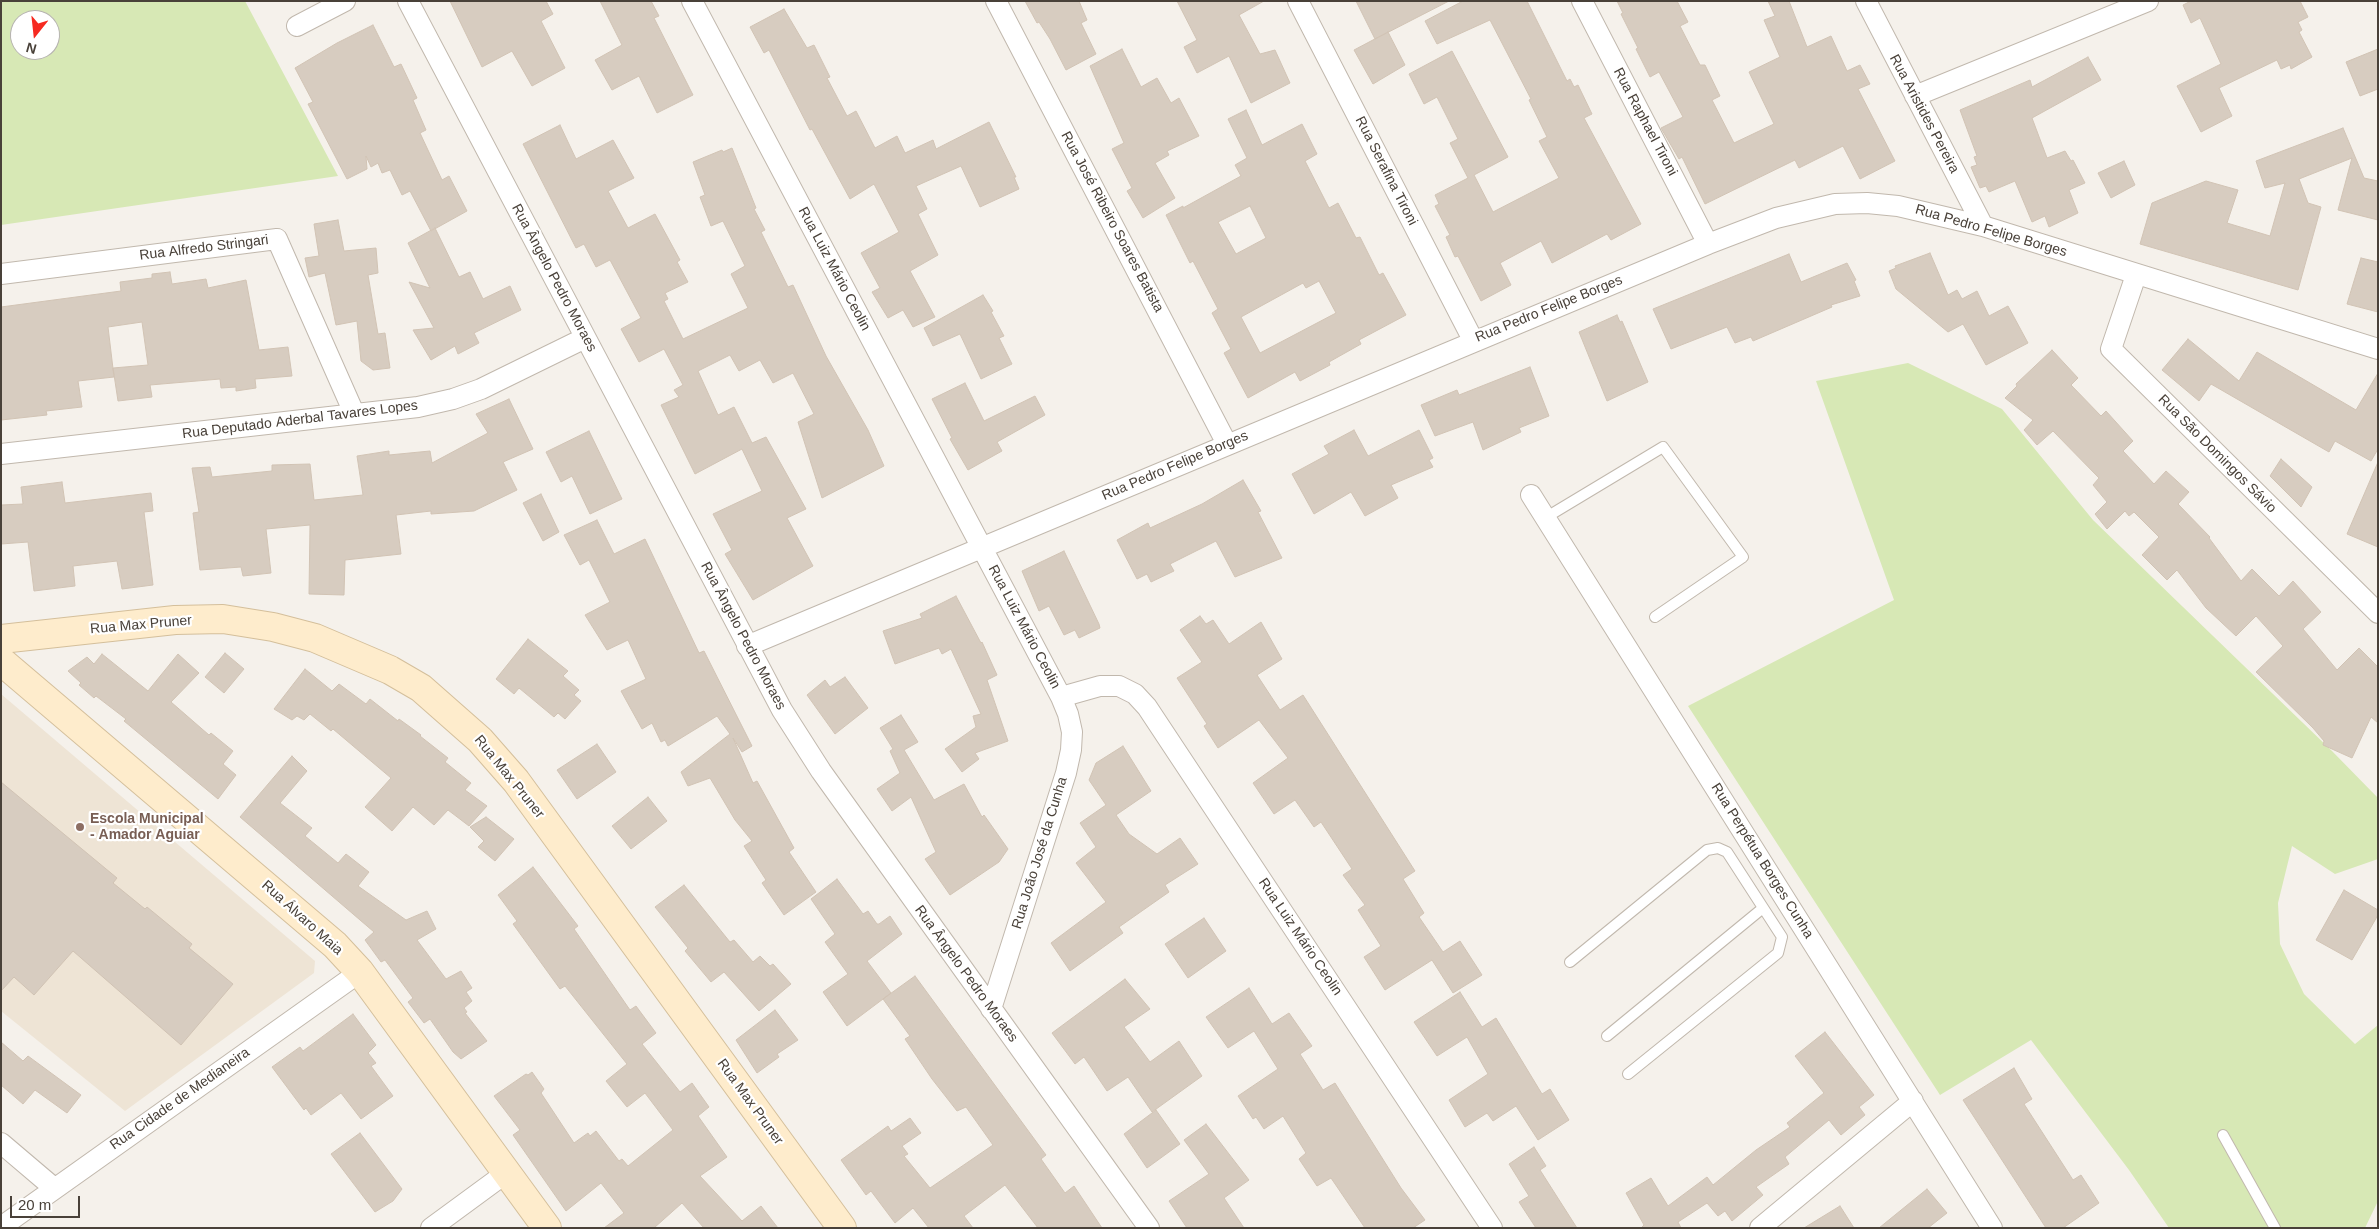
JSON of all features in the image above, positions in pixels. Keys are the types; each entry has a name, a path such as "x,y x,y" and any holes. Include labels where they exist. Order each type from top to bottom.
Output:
{"street":[{"path":"297,26 345,1"},
{"name":"Rua Ângelo Pedro Moraes","path":"408,1 746,646 782,710 821,771 1149,1228"},
{"name":"Rua Luiz Mário Ceolin","path":"692,1 1061,697 1100,686 1119,686 1134,694 1147,707 1492,1228"},
{"name":"Rua José Ribeiro Soares Batista","path":"996,1 1227,444"},
{"name":"Rua Serafina Tironi","path":"1298,1 1473,340"},
{"name":"Rua Raphael Tironi","path":"1582,1 1708,244"},
{"name":"Rua Aristides Pereira","path":"1866,1 1983,226"},
{"path":"1915,96 2121,6 2148,1"},
{"name":"Rua Pedro Felipe Borges","path":"746,646 1473,340 1708,244 1776,218 1835,204 1867,203 1898,206 1983,226 2378,349"},
{"name":"Rua Alfredo Stringari","path":"1,274 277,239 354,413"},
{"name":"Rua São Domingos Sávio","path":"2136,275 2111,349 2378,613"},
{"name":"Rua Deputado Aderbal Tavares Lopes","path":"1,454 418,407 481,390 585,338"},
{"name":"Rua Perpétua Borges Cunha","path":"1531,495 1784,918 1913,1101 1992,1228"},
{"name":"Rua Max Pruner","path":"1,639 175,620 223,619 274,627 315,638 390,670 421,688 480,740 516,781 842,1228"},
{"name":"Rua Álvaro Maia","path":"1,661 311,924 360,972 546,1228"},
{"name":"Rua João José da Cunha","path":"992,1009 1066,773 1071,750 1072,732 1068,714 1061,697"},
{"name":"Rua Cidade de Medianeira","path":"1,1227 360,972"},
{"path":"1760,1228 1913,1101"},
{"path":"1,1144 54,1188"},
{"path":"431,1228 506,1173"}],"lane":[{"path":"1545,518 1664,447 1743,557 1655,617"},
{"path":"1570,962 1707,850 1718,848 1727,852 1763,908 1784,918 1778,953 1628,1074"},
{"path":"1606,1036 1763,908"},
{"path":"2223,1135 2275,1228"}],"shaded area":[{"name":"Escola Municipal - Amador Aguiar","path":"1,694 315,961 314,973 125,1111 1,1011"}],"green space":[{"path":"1,1 245,1 338,176 1,225"},
{"path":"1908,363 2002,409 2093,520 2332,751 2378,798 2378,859 2335,874 2292,846 2278,903 2280,944 2304,994 2355,1044 2378,1025 2378,1201 2365,1228 2169,1228 2129,1170 2031,1040 1940,1095 1688,706 1894,600 1816,381"}],"building":[{"path":"450,1 546,1 553,14 541,21 565,68 532,86 512,51 482,67"},
{"path":"600,1 651,1 659,16 654,18 693,95 657,113 639,76 612,90 595,60 622,45"},
{"path":"1025,1 1079,1 1087,20 1081,23 1096,54 1066,70 1050,39 1039,22 1037,23"},
{"path":"1177,1 1264,1 1239,15 1260,54 1275,50 1290,83 1251,103 1229,56 1197,73 1184,47 1197,40"},
{"path":"1356,1 1449,1 1375,39"},
{"path":"1463,1 1527,1 1567,81 1570,79 1574,87 1578,85 1592,114 1584,118 1641,224 1611,240 1607,234 1552,263 1541,241 1500,263 1511,285 1481,301 1458,256 1455,257 1446,237 1450,235 1435,206 1439,204 1435,195 1468,178 1450,143 1458,139 1437,97 1424,104 1409,74 1452,51 1508,157 1474,175 1493,212 1559,178 1539,141 1547,137 1529,100 1531,99 1490,20 1437,44 1425,21"},
{"path":"1617,1 1677,1 1688,22 1680,26 1700,65 1705,65 1720,96 1712,100 1734,143 1774,124 1749,72 1780,57 1764,20 1775,16 1768,1 1789,1 1807,47 1831,36 1847,71 1860,65 1870,84 1858,89 1895,161 1860,179 1843,146 1799,168 1795,160 1705,204 1682,157 1679,159 1661,128 1683,117 1659,72 1650,77 1636,49 1638,48 1621,14 1623,13"},
{"path":"2191,1 2300,1 2308,17 2298,22 2302,30 2299,32 2312,57 2291,69 2290,65 2281,69 2277,60 2219,88 2232,116 2201,132 2177,86 2221,64 2200,18 2191,23 2183,5"},
{"path":"784,9 807,48 814,45 830,77 827,78 847,116 856,111 875,148 897,136 905,153 933,140 936,149 989,122 1016,177 1014,177 1019,189 980,207 961,166 916,186 927,209 918,214 938,255 910,271 935,317 913,327 903,310 888,318 872,292 880,288 861,253 899,232 874,184 850,199 812,129 810,130 769,50 764,53 750,27"},
{"path":"373,25 394,67 401,64 417,98 413,100 426,130 420,133 442,180 449,176 467,211 431,231 410,191 402,195 390,170 382,173 378,163 371,167 366,156 367,169 347,179 308,104 313,102 295,68 337,43"},
{"path":"1388,32 1405,65 1373,84 1354,50"},
{"path":"1122,49 1141,87 1157,78 1171,103 1179,98 1199,136 1167,151 1169,155 1155,163 1175,198 1143,218 1127,191 1132,188 1112,149 1124,143 1090,66"},
{"path":"2378,49 2378,89 2360,96 2346,62"},
{"path":"2088,57 2101,80 2032,118 2047,158 2065,151 2071,161 2073,160 2085,183 2069,190 2078,213 2049,227 2045,216 2032,222 2015,181 1989,192 1986,186 1980,188 1971,167 1977,165 1974,157 1977,156 1960,110 2030,80 2032,87"},
{"path":"1246,110 1262,145 1302,124 1317,154 1305,161 1329,208 1338,203 1356,238 1360,237 1379,275 1383,273 1406,315 1359,340 1361,344 1329,362 1330,365 1300,381 1295,372 1248,398 1224,353 1231,349 1212,313 1218,309 1193,261 1190,263 1166,215 1183,206 1183,208 1241,176 1235,165 1247,158 1228,119","holes":["1250,206 1266,238 1236,254 1218,222","1319,281 1336,313 1260,353 1241,317 1303,283 1306,288"]},
{"path":"560,125 576,159 613,140 634,178 608,191 628,228 655,214 680,260 677,262 688,282 665,293 668,299 664,301 683,339 748,308 731,274 745,266 723,221 711,226 700,197 705,195 693,162 732,148 756,208 754,209 765,230 761,232 788,287 793,285 826,356 868,430 884,466 822,498 798,422 814,414 793,373 773,383 760,360 739,371 730,355 698,371 718,415 734,407 752,443 766,437 806,509 787,518 813,566 753,600 725,554 732,550 713,514 762,491 742,449 695,474 661,405 679,397 674,390 683,385 664,349 639,362 621,329 641,318 610,260 596,267 584,244 576,248 523,144"},
{"path":"2343,128 2364,178 2378,181 2378,220 2338,210 2352,158 2299,179 2308,203 2321,207 2298,290 2140,244 2152,203 2206,181 2238,190 2227,223 2270,236 2285,183 2265,188 2256,161"},
{"path":"2124,161 2135,185 2111,198 2098,173"},
{"path":"338,220 344,251 376,248 378,273 368,275 378,334 385,333 390,368 373,370 361,361 357,321 336,325 325,273 309,277 305,258 319,256 314,224"},
{"path":"435,228 459,277 470,272 483,299 510,286 521,310 474,333 479,343 458,354 455,346 431,360 413,330 434,328 409,282 430,288 408,243"},
{"path":"1930,253 1948,295 1957,290 1962,299 1977,291 1989,316 2008,306 2028,343 1986,365 1963,324 1948,332 1896,289 1889,271 1896,268 1895,266"},
{"path":"1789,254 1801,282 1847,263 1856,280 1854,281 1860,296 1831,305 1832,307 1753,341 1751,337 1735,343 1727,327 1671,349 1653,309"},
{"path":"2361,258 2378,262 2378,312 2347,304"},
{"path":"170,272 172,284 206,279 208,288 246,280 259,350 288,347 292,376 255,379 256,388 236,391 236,387 221,388 220,379 150,385 152,397 118,401 113,368 148,365 142,322 108,327 114,377 78,381 82,407 46,411 47,415 1,420 1,307 121,291 120,282 152,278 152,274"},
{"path":"983,295 993,311 991,312 1004,336 999,338 1012,364 981,379 960,334 933,346 924,328"},
{"path":"1617,315 1620,322 1622,321 1648,382 1607,401 1579,332"},
{"path":"2188,339 2239,381 2257,352 2356,410 2378,373 2378,449 2371,461 2335,441 2329,452 2211,384 2199,401 2162,370"},
{"path":"2052,350 2078,378 2071,385 2101,416 2106,411 2133,441 2123,451 2154,484 2166,471 2189,492 2178,504 2210,537 2241,581 2252,569 2279,596 2293,581 2321,612 2303,629 2337,670 2359,648 2378,667 2378,723 2371,717 2352,758 2323,745 2324,741 2313,728 2256,672 2283,646 2256,616 2236,636 2206,608 2177,570 2167,580 2142,555 2159,537 2134,512 2129,516 2125,511 2107,529 2095,514 2107,502 2093,485 2099,478 2053,431 2037,445 2024,430 2033,420 2005,398 2017,386 2016,384"},
{"path":"1530,367 1549,416 1519,428 1521,432 1483,450 1473,422 1435,436 1421,405 1457,390 1459,395"},
{"path":"965,383 984,421 1035,396 1045,415 997,442 1002,451 968,470 950,439 952,438 932,399"},
{"path":"509,399 533,449 503,462 517,490 474,511 431,514 431,511 396,515 401,554 345,560 344,595 309,594 310,525 266,529 271,573 243,576 241,567 200,570 193,513 199,512 192,468 210,467 212,477 272,471 272,465 310,464 314,500 363,495 357,456 389,451 389,455 430,451 432,463 488,433 476,414"},
{"path":"1354,430 1368,456 1419,430 1433,458 1429,460 1433,467 1391,485 1398,498 1365,516 1351,492 1314,514 1292,474 1329,454 1324,446"},
{"path":"589,431 622,499 590,514 572,476 561,482 546,452"},
{"path":"2281,459 2312,487 2301,507 2270,476"},
{"path":"2378,462 2378,547 2347,534"},
{"path":"1243,480 1261,511 1258,512 1282,558 1235,577 1216,541 1170,564 1174,571 1151,582 1147,574 1137,579 1117,540 1148,523 1150,528 1202,504"},
{"path":"62,482 65,503 151,493 153,511 144,512 153,585 122,589 117,561 73,566 75,586 34,591 28,542 1,544 1,505 23,504 21,487"},
{"path":"541,494 559,532 543,541 523,503"},
{"path":"597,520 614,554 645,539 699,653 704,651 752,746 742,752 733,738 753,783 757,781 794,848 789,852 816,892 784,915 762,883 766,880 744,846 752,841 735,820 710,778 688,786 681,772 730,734 717,716 668,746 665,740 661,742 652,723 642,729 621,691 646,679 628,640 607,650 585,615 610,602 589,560 580,565 564,535"},
{"path":"1064,551 1100,628 1079,638 1075,630 1064,635 1049,606 1039,611 1022,571"},
{"path":"956,596 982,642 997,675 987,680 1008,741 975,753 979,759 962,772 945,749 976,727 973,716 981,714 951,649 942,654 939,648 895,664 883,631 922,618 920,614"},
{"path":"1200,616 1206,624 1213,620 1229,644 1261,622 1282,659 1257,675 1280,710 1303,695 1415,871 1403,879 1424,913 1419,917 1443,952 1460,941 1482,975 1453,993 1432,960 1385,990 1364,957 1381,946 1358,910 1365,905 1343,875 1352,869 1321,822 1314,827 1295,800 1274,814 1253,783 1288,758 1259,720 1218,748 1204,726 1207,724 1177,678 1202,662 1180,630"},
{"path":"528,639 568,671 563,676 579,690 574,695 581,701 565,719 558,713 554,717 519,688 514,694 496,679"},
{"path":"225,653 244,669 224,693 205,677"},
{"path":"102,654 148,691 178,654 199,673 171,702 209,735 211,733 233,751 223,764 236,775 218,799 124,721 126,719 96,696 94,698 79,685 81,683 68,671 87,657 94,664"},
{"path":"305,669 332,691 339,684 366,704 370,699 398,721 399,719 421,735 448,758 445,762 471,783 465,790 487,806 469,826 448,810 434,825 413,807 392,831 365,807 391,778 333,729 331,731 310,714 304,720 297,716 292,720 274,709"},
{"path":"845,677 868,708 835,734 807,695 825,680 830,687"},
{"path":"901,715 918,742 904,750 934,800 964,784 982,817 984,815 1008,849 999,862 950,895 925,859 936,852 911,797 892,811 877,789 900,773 890,751 893,749 880,728"},
{"path":"597,744 616,772 577,799 557,770"},
{"path":"1123,746 1151,791 1116,815 1129,834 1157,854 1180,838 1198,864 1165,885 1169,892 1119,927 1123,933 1070,971 1051,943 1106,902 1076,863 1096,847 1080,823 1106,805 1089,780 1096,763"},
{"path":"292,756 307,771 280,803 312,828 305,836 338,863 346,854 369,872 358,886 406,920 427,911 436,929 417,940 446,979 461,971 472,988 466,992 472,1001 464,1008 467,1012 465,1013 487,1041 461,1059 453,1052 430,1019 424,1023 408,1002 413,998 385,960 381,962 365,940 374,932 240,817"},
{"path":"1,782 117,878 113,883 145,909 147,907 192,944 189,948 233,984 181,1045 73,951 34,995 14,977 1,991"},
{"path":"648,797 667,821 631,849 612,826"},
{"path":"486,817 514,839 495,861 478,847 484,841 470,827"},
{"path":"533,867 578,926 574,929 630,1010 636,1006 656,1033 642,1044 680,1092 692,1083 709,1107 698,1116 727,1157 700,1176 742,1221 761,1206 778,1228 704,1228 682,1203 654,1228 604,1228 624,1213 601,1183 566,1211 513,1135 520,1130 494,1096 526,1074 528,1075 532,1072 544,1089 541,1093 574,1143 588,1133 590,1136 596,1131 619,1161 622,1159 628,1166 673,1130 645,1093 627,1107 606,1081 627,1064 565,986 560,989 513,924 517,921 498,895"},
{"path":"837,879 863,914 868,911 877,924 890,916 902,934 867,961 891,993 847,1026 823,992 848,974 825,942 835,934 811,899"},
{"path":"684,885 730,942 734,940 753,962 760,956 770,966 773,964 791,984 759,1011 724,972 711,982 685,951 688,948 655,907"},
{"path":"2344,890 2378,910 2378,915 2352,960 2316,940"},
{"path":"1204,918 1226,951 1188,978 1165,944"},
{"path":"915,976 1046,1155 1041,1159 1065,1193 1074,1186 1102,1228 1038,1228 1005,1185 964,1216 973,1228 929,1228 913,1208 895,1223 871,1191 866,1195 841,1160 888,1126 891,1131 910,1118 921,1133 902,1146 908,1154 904,1156 930,1188 993,1145 966,1107 957,1111 932,1079 905,1039 910,1036 883,999"},
{"path":"1125,979 1150,1009 1124,1027 1150,1062 1179,1041 1202,1076 1152,1112 1128,1077 1107,1091 1084,1057 1075,1064 1052,1033"},
{"path":"1249,988 1272,1024 1289,1013 1312,1046 1300,1054 1323,1090 1335,1083 1401,1188 1425,1220 1413,1228 1365,1228 1331,1178 1317,1186 1299,1159 1306,1153 1283,1116 1264,1129 1256,1117 1253,1119 1238,1096 1278,1069 1254,1031 1228,1048 1206,1017"},
{"path":"1460,992 1482,1027 1496,1018 1542,1094 1550,1089 1569,1120 1538,1140 1516,1106 1493,1121 1487,1113 1465,1127 1449,1100 1488,1074 1467,1037 1437,1056 1414,1022"},
{"path":"775,1010 798,1040 777,1054 779,1057 757,1073 736,1040"},
{"path":"353,1014 376,1045 368,1053 376,1063 371,1066 393,1096 361,1119 341,1093 311,1115 306,1108 304,1110 272,1067 300,1047 303,1051"},
{"path":"1825,1032 1874,1095 1859,1107 1865,1115 1841,1135 1829,1120 1785,1157 1789,1164 1756,1187 1763,1195 1732,1221 1725,1211 1718,1216 1707,1203 1678,1222 1681,1228 1641,1228 1644,1225 1626,1193 1651,1178 1668,1206 1707,1177 1713,1185 1756,1150 1790,1127 1787,1123 1824,1093 1795,1056"},
{"path":"1,1042 23,1061 28,1056 81,1095 67,1113 35,1090 23,1104 1,1085"},
{"path":"2014,1068 2032,1099 2024,1104 2073,1180 2081,1175 2099,1203 2063,1228 2046,1228 1963,1100"},
{"path":"1156,1110 1180,1144 1147,1168 1124,1134"},
{"path":"1206,1124 1249,1180 1224,1198 1244,1228 1187,1228 1169,1201 1209,1174 1184,1140"},
{"path":"360,1133 402,1189 393,1201 375,1212 331,1154"},
{"path":"1534,1147 1546,1166 1540,1170 1577,1228 1536,1228 1519,1202 1529,1196 1509,1164"},
{"path":"1927,1189 1947,1213 1928,1228 1879,1228"},
{"path":"1840,1206 1854,1228 1804,1228"}],"place":[{"name":"Escola Municipal - Amador Aguiar","path":"80,827"}]}
